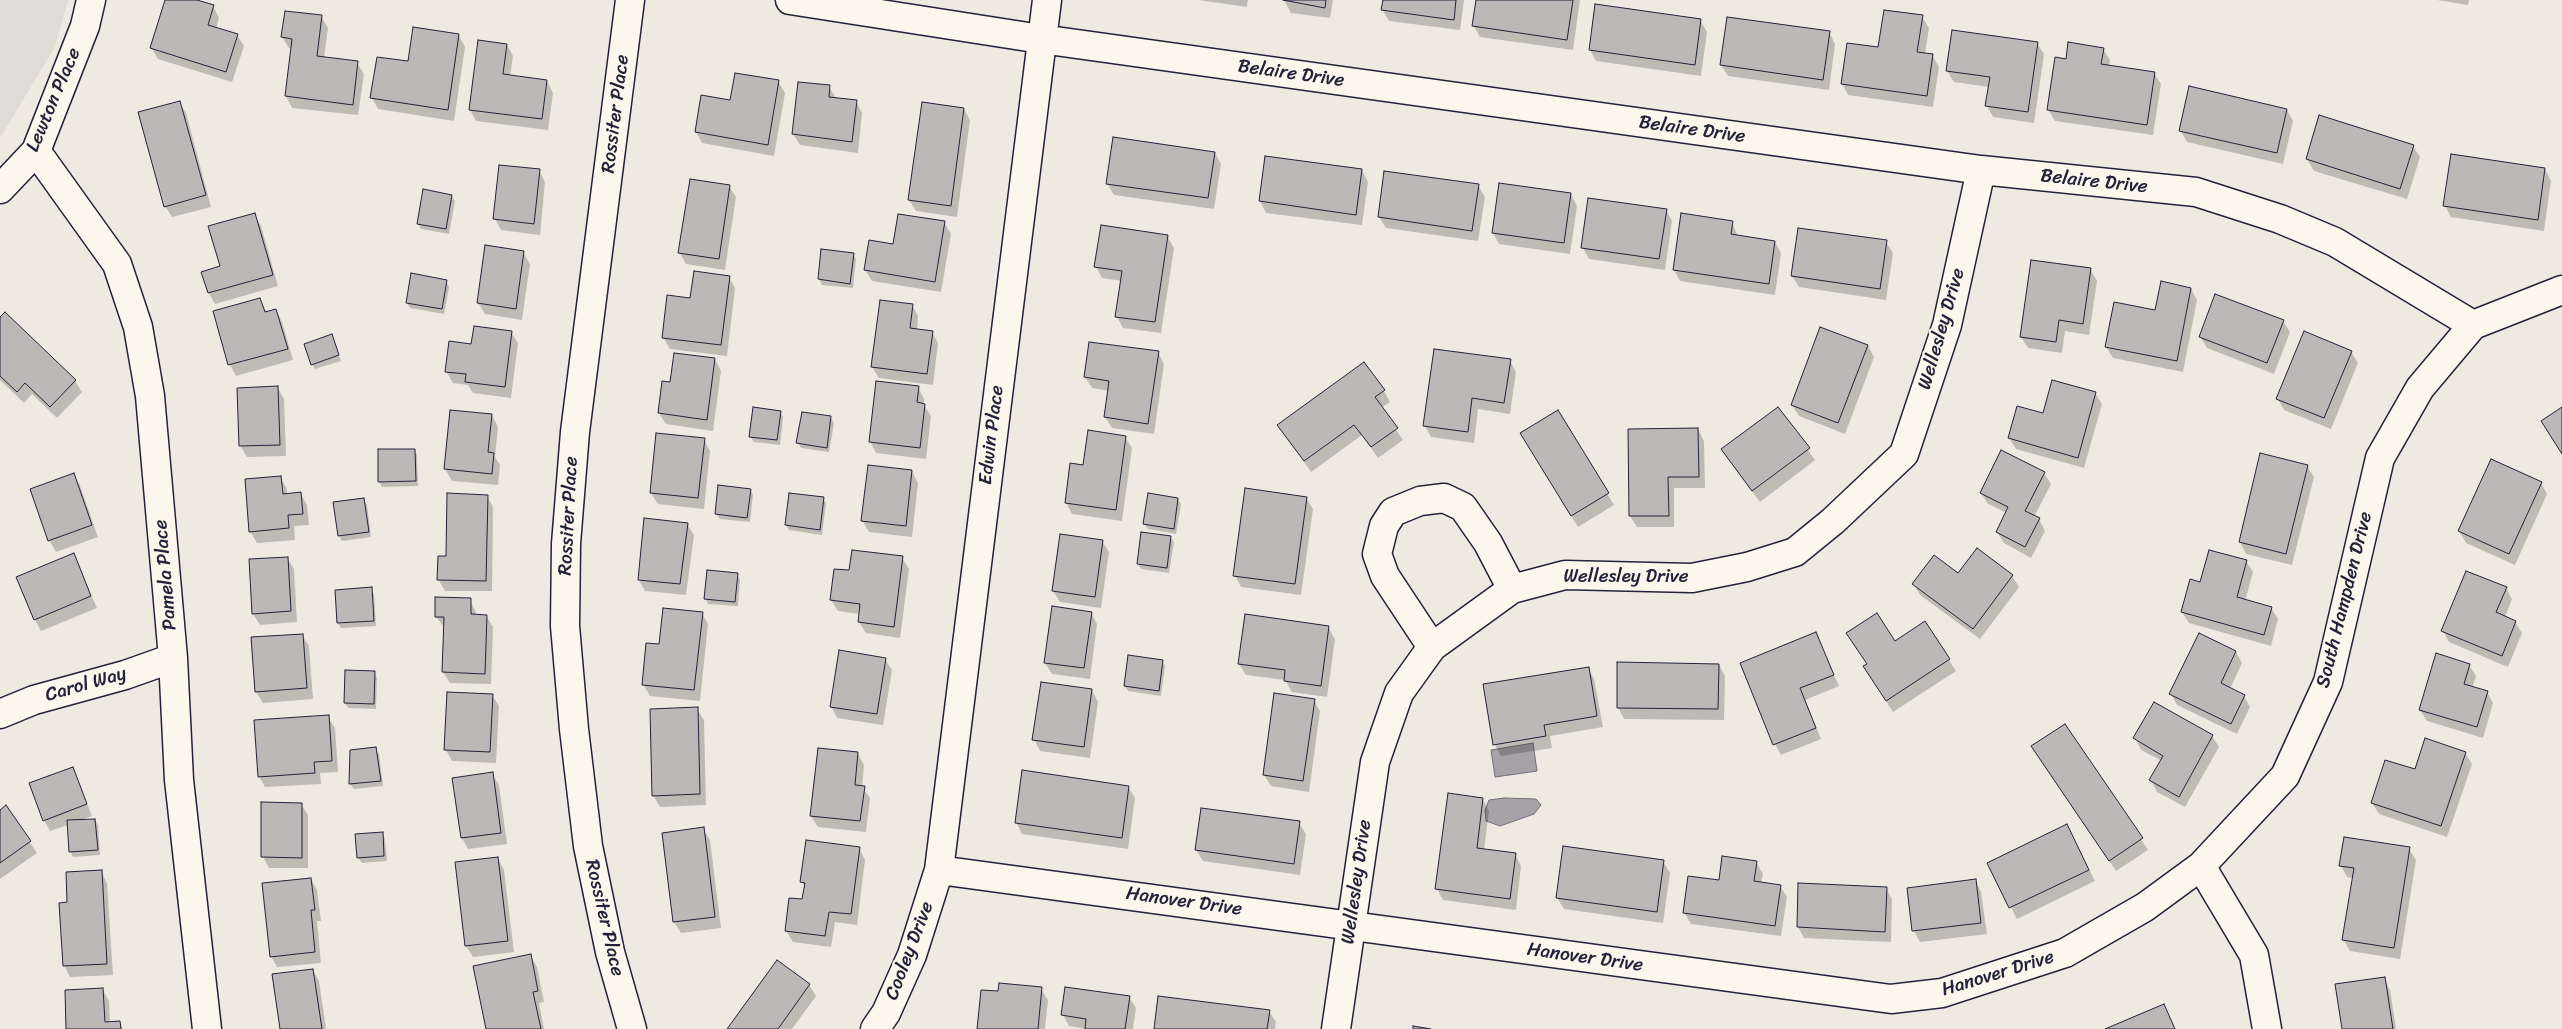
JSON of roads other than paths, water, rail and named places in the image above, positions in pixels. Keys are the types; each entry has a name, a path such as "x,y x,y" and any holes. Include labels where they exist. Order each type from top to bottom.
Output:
{"street":[{"name":"Lewton Place","path":"0,190 36,151 85,26 91,0"},
{"name":"Rossiter Place","path":"630,0 575,432 566,544 565,626 574,729 588,846 610,952 632,1029"},
{"name":"Belaire Drive","path":"790,0 1040,39 1981,170 2196,192 2280,219 2335,242 2473,325"},
{"name":"Edwin Place","path":"939,870 1040,39 1047,0"},
{"name":"Pamela Place","path":"36,151 117,264 138,327 150,396 173,658 179,780 206,1029"},
{"name":"Wellesley Drive","path":"1336,1029 1374,762 1399,693 1432,647 1512,589 1565,575 1692,578 1747,567 1795,552 1833,521 1904,454 1947,325 1981,170"},
{"path":"2473,325 2562,290"},
{"name":"South Hampden Drive","path":"2201,866 2285,776 2328,682 2380,458 2420,388 2473,325"},
{"path":"1432,647 1384,576 1377,554 1384,526 1393,512 1420,501 1444,498 1463,507 1488,544 1512,589"},
{"name":"Carol Way","path":"0,714 34,700 125,675 173,658"},
{"name":"Hanover Drive","path":"939,870 1350,924 1835,993 1891,999 1942,993 2065,953 2145,907 2201,866"},
{"path":"2201,866 2254,955 2267,1029"},
{"name":"Cooley Drive","path":"875,1029 886,1013 912,955 939,870"}]}
